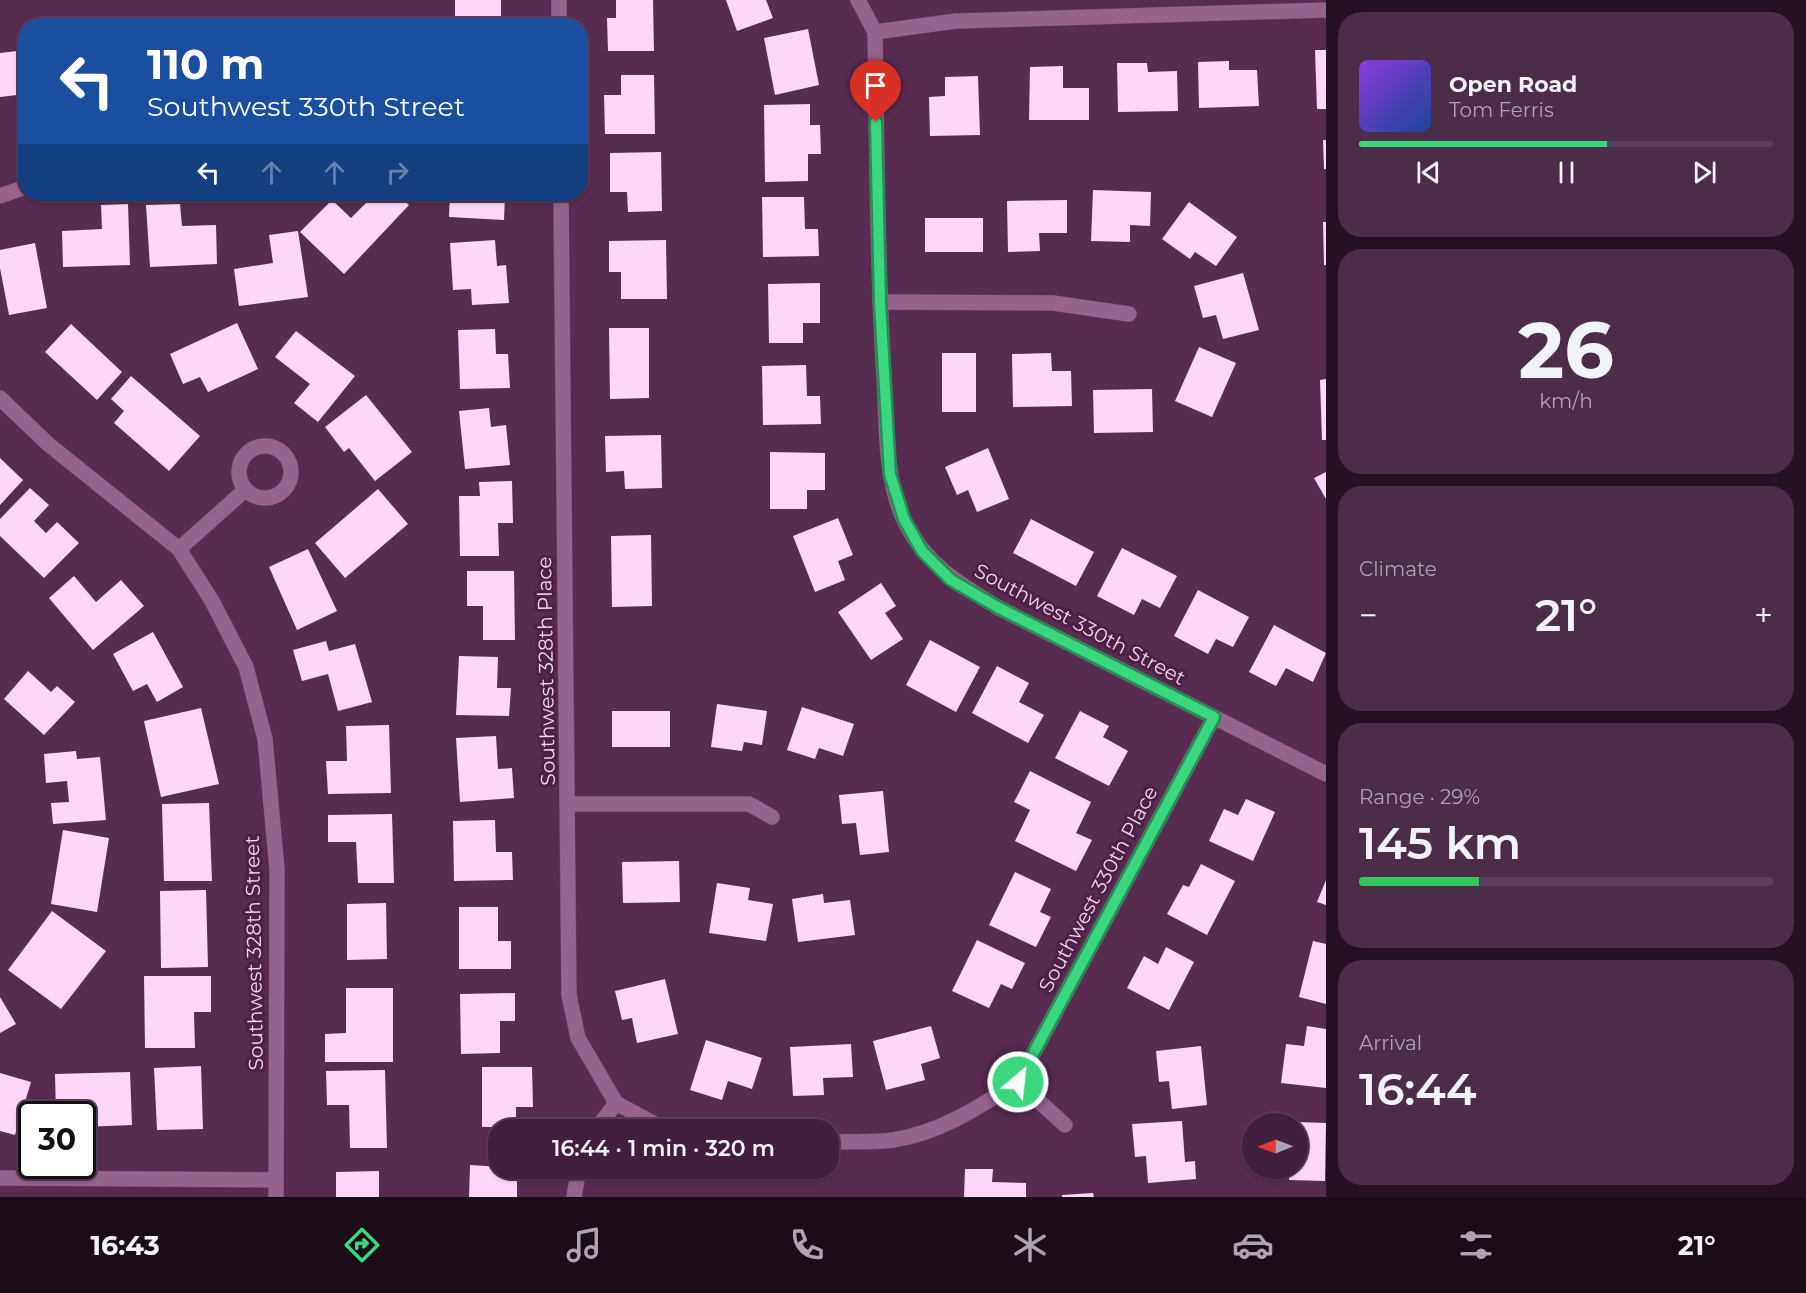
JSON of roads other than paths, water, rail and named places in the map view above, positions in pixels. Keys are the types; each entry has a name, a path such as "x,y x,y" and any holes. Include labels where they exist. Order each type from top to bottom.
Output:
{"street":[{"path":"558,0 559,18"},
{"name":"Southwest 330th Street","path":"858,0 874,32 880,302 890,474 904,519 922,551 951,580 999,608 1326,774"},
{"path":"874,32 956,21 1326,10"},
{"path":"0,196 18,190"},
{"name":"Southwest 328th Place","path":"561,201 570,995 578,1038 616,1103"},
{"path":"880,302 1053,303 1129,314"},
{"name":"Southwest 328th Street","path":"0,398 65,459 179,549 212,601 246,667 265,739 277,869 276,1197"},
{"path":"179,549 245,490"},
{"name":"Southwest 330th Place","path":"1018,1082 1214,717"},
{"path":"569,804 749,804 772,817"},
{"path":"839,1142 892,1140 923,1134 964,1116 1018,1082 1065,1125"},
{"path":"604,1119 616,1103 646,1119"},
{"path":"0,1178 276,1180"},
{"path":"574,1197 577,1179"}]}
